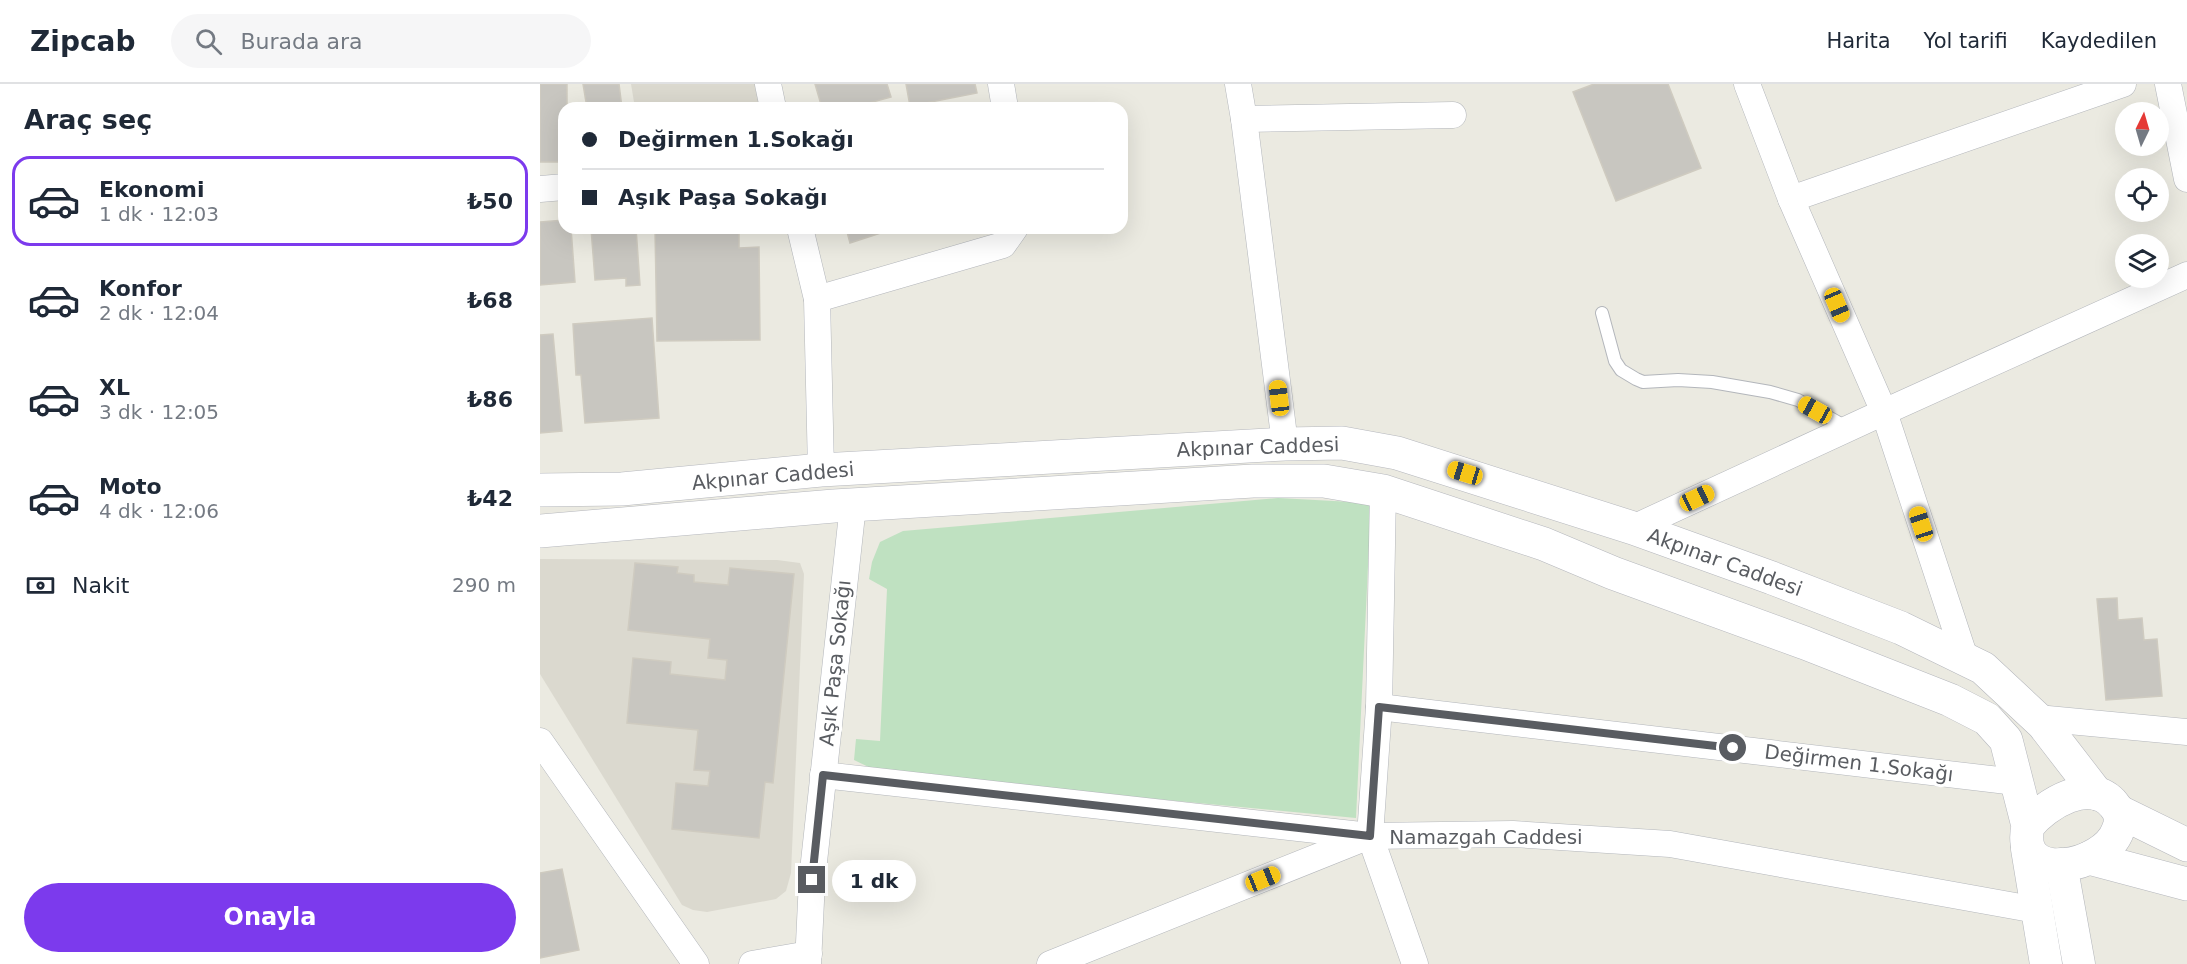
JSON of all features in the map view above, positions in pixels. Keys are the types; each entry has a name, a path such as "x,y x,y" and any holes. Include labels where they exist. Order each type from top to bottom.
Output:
{"main road":[{"name":"Akpınar Caddesi","path":"540,490 622,489 821,470 1285,444 1342,443 1398,453 1632,528 1772,578 1879,620 1965,658 1983,668 2037,718 2108,803 2187,845"},
{"name":"Akpınar Caddesi","path":"540,531 853,505 1253,481 1324,481 1383,491 1544,544 1613,573 1805,643 1950,700 1987,719 2006,740 2028,838"},
{"path":"2085,792 2108,803 2120,822 2117,833 2097,855 2075,861 2045,864 2034,858 2028,838 2036,816 2066,797 2085,792"},
{"path":"2075,861 2187,884"}],"street":[{"path":"768,84 772,102"},
{"path":"1001,84 1004,102"},
{"path":"1238,84 1285,444"},
{"path":"1747,84 1791,199 1884,412 1965,658"},
{"path":"1791,199 2123,84"},
{"path":"2169,84 2187,179"},
{"path":"1244,119 1453,115"},
{"path":"540,189 558,188"},
{"path":"801,234 817,299 821,470"},
{"path":"817,299 1003,245 1011,234"},
{"path":"1632,528 2187,275"},
{"path":"1383,491 1379,707 1370,836 1415,964"},
{"name":"Aşık Paşa Sokağı","path":"808,959 812,880 853,505"},
{"name":"Değirmen 1.Sokağı","path":"1379,707 2016,782"},
{"path":"2037,718 2187,732"},
{"path":"540,741 696,964"},
{"path":"540,770 592,817"},
{"name":"Namazgah Caddesi","path":"823,775 1370,836 1514,834 1670,844 2037,910"},
{"path":"1050,964 1370,836"},
{"path":"2028,838 2046,964"},
{"path":"2075,861 2079,964"},
{"path":"752,964 808,959"}],"lane":[{"path":"1602,313 1615,361 1621,370 1635,380 1712,382 1770,392 1798,400 1848,428"}],"shaded area":[{"path":"631,84 760,84 764,102 634,102"},
{"path":"540,559 777,560 800,563 804,574 791,873 786,891 776,899 707,912 693,910 682,905 540,674"}],"green space":[{"path":"1278,498 1371,503 1356,818 881,773 854,760 856,739 880,741 887,589 869,579 872,562 880,542 903,531"}],"building":[{"path":"540,84 567,84 567,102 558,102 558,162 540,162"},
{"path":"583,84 619,84 621,102 586,102"},
{"path":"815,84 887,84 891,97 873,102 820,102"},
{"path":"906,84 975,84 977,93 931,102 909,102"},
{"path":"1594,84 1668,84 1701,168 1616,201 1573,92"},
{"path":"558,220 558,234 571,234 575,282 540,285 540,222"},
{"path":"591,234 636,234 640,285 626,286 626,278 595,280"},
{"path":"655,234 739,234 739,248 759,247 760,340 657,341"},
{"path":"848,234 878,234 850,243"},
{"path":"652,318 659,418 585,423 581,375 576,375 573,324"},
{"path":"553,334 562,431 540,433 540,335"},
{"path":"635,563 678,567 677,573 694,575 694,582 728,585 730,568 794,574 773,783 765,782 759,838 672,829 676,783 708,786 710,771 694,770 698,730 627,723 633,658 671,662 670,674 725,680 727,660 708,658 710,639 628,630"},
{"path":"2117,598 2118,620 2142,618 2144,640 2157,639 2162,696 2106,700 2097,599"},
{"path":"562,869 579,950 540,958 540,873"}],"route":[{"path":"812,880 823,775 1370,836 1379,707 1733,748"}]}
